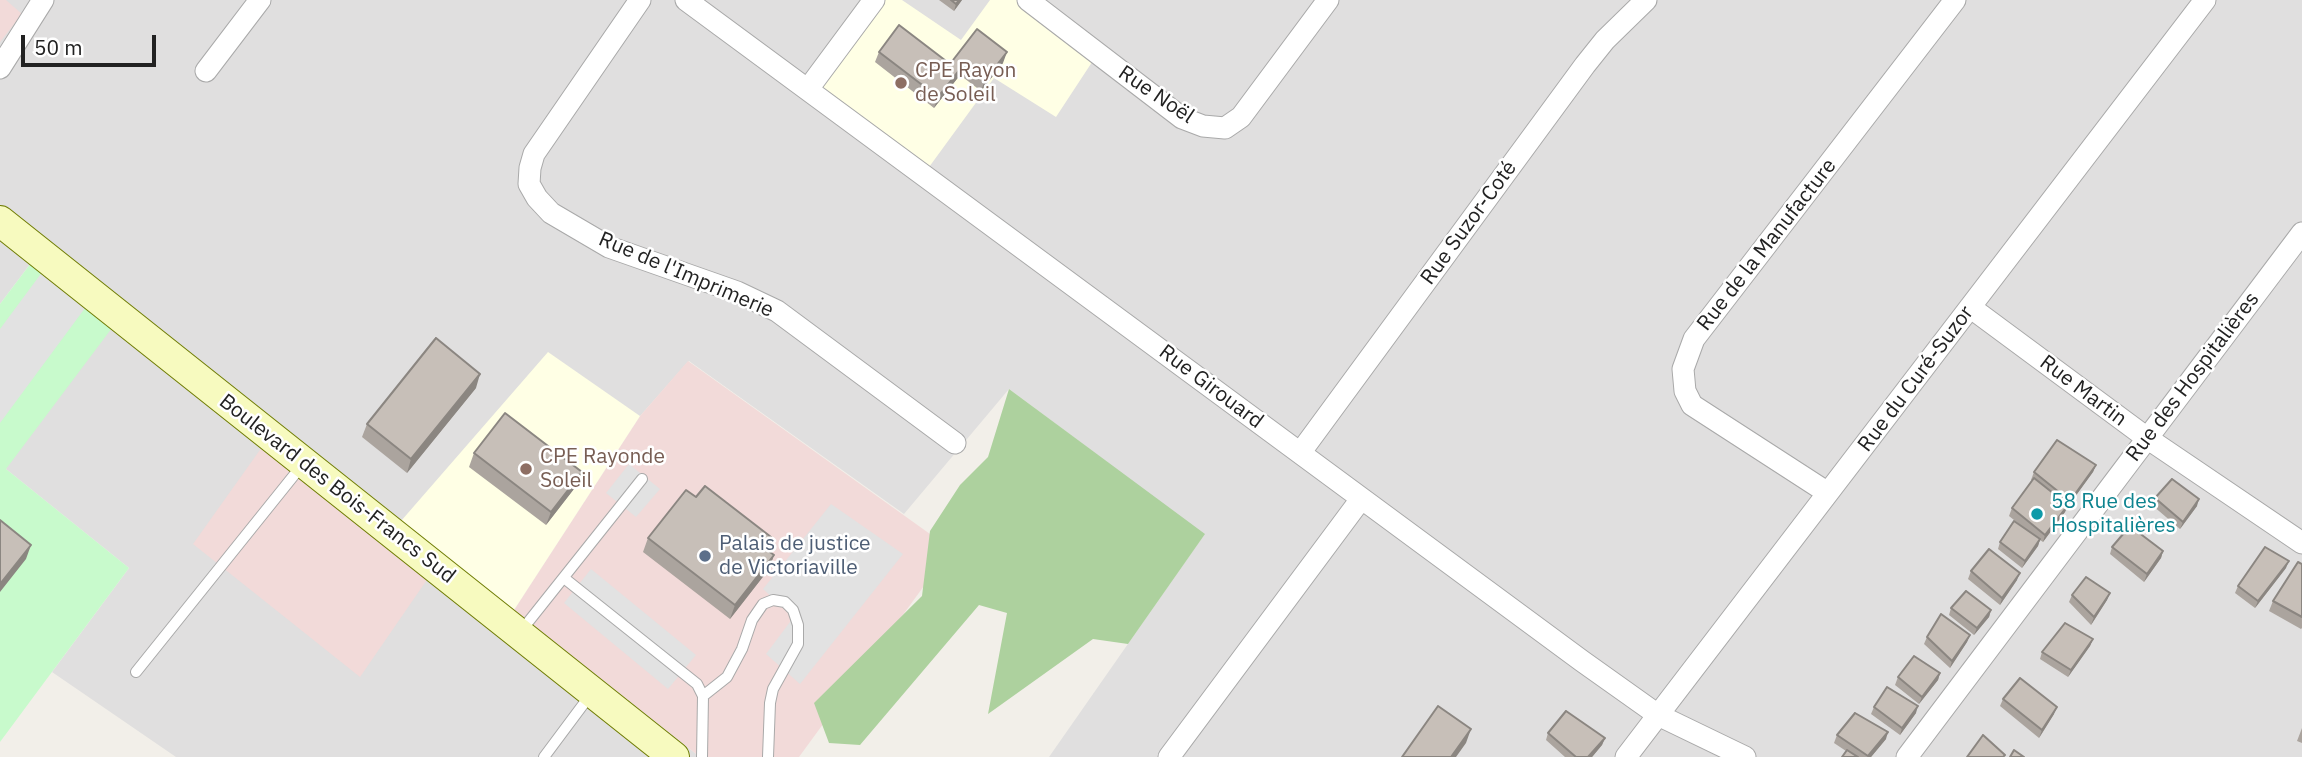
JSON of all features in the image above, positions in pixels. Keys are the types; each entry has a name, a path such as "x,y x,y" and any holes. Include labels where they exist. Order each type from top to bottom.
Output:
{"street":[{"path":"0,68 43,0"},
{"path":"206,71 260,0"},
{"name":"Rue de l'Imprimerie","path":"640,0 534,154 529,184 537,198 551,213 609,247 737,292 777,311 955,443"},
{"name":"Rue Girouard","path":"686,0 1658,715 1745,757"},
{"path":"808,89 874,0"},
{"name":"Rue Noël","path":"1028,0 1182,118 1203,126 1226,128 1241,117 1328,0"},
{"name":"Rue Suzor-Coté","path":"1300,453 1585,65 1605,40 1646,0"},
{"name":"Rue de la Manufacture","path":"1828,493 1692,405 1685,391 1683,369 1694,339 1955,0"},
{"name":"Rue du Curé-Suzor","path":"1626,757 2205,0"},
{"name":"Boulevard des Bois-Francs Sud","path":"0,221 674,757"},
{"name":"Rue des Hospitalières","path":"1907,757 2302,233"},
{"name":"Rue Martin","path":"1970,307 2147,438 2302,543"},
{"path":"1169,757 1361,499"}],"lane":[{"path":"136,672 304,463"},
{"path":"519,634 642,479"},
{"path":"564,578 697,684 703,696 702,757"},
{"path":"703,696 727,677 742,649 752,620 763,604 773,600 785,602 793,610 798,625 798,643 773,689 768,757"},
{"path":"544,757 593,692"}],"shaded area":[{"path":"0,0 2302,0 2302,757 1049,757 1204,535 1009,389 904,514 689,361 640,416 514,610 700,757 176,757 52,672 129,568 6,469 37,255 0,304"},
{"path":"0,0 6,0 22,14 0,42"},
{"name":"CPE Rayon de Soleil","path":"874,0 902,0 961,40 990,0 1031,0 1100,50 1056,117 994,78 924,174 808,89"},
{"path":"43,271 88,304 0,423 0,329"},
{"name":"CPE Rayonde Soleil","path":"548,352 640,416 514,610 401,521"},
{"path":"688,361 951,549 799,757 700,757 514,610 640,416"},
{"path":"277,426 444,555 360,677 193,544"},
{"path":"629,464 660,489 636,517 606,493"},
{"path":"831,504 903,554 800,684 766,654 790,622 790,614 763,589"},
{"path":"591,569 696,655 668,689 564,603"}],"green space":[{"path":"37,255 118,320 6,469 129,568 0,742 0,304"},
{"path":"1009,389 1205,534 1128,644 1093,639 988,714 1007,613 979,605 860,745 829,743 814,703 922,596 930,531 960,485 988,457"}],"building":[{"path":"899,25 950,64 977,29 1007,52 985,80 964,64 938,97 879,52"},
{"path":"436,338 480,374 411,459 367,424"},
{"path":"505,413 582,472 551,512 474,453"},
{"path":"2057,440 2096,465 2070,501 2034,472"},
{"name":"58 Rue des Hospitalières","path":"2034,478 2068,505 2045,535 2012,508"},
{"path":"2172,479 2199,499 2183,522 2155,498"},
{"name":"Palais de justice de Victoriaville","path":"705,486 771,537 763,547 774,555 735,605 648,538 686,490 696,497"},
{"path":"0,520 31,545 0,584"},
{"path":"2014,521 2040,539 2025,561 2000,542"},
{"path":"2130,526 2163,551 2147,574 2112,547"},
{"path":"2265,547 2289,561 2258,601 2238,586"},
{"path":"1989,549 2020,573 2002,598 1971,571"},
{"path":"2298,562 2302,564 2302,617 2273,601"},
{"path":"2086,577 2110,593 2094,617 2072,595"},
{"path":"1966,591 1991,610 1977,628 1951,608"},
{"path":"1941,614 1970,635 1952,661 1927,637"},
{"path":"2065,623 2093,639 2071,670 2042,652"},
{"path":"1914,656 1940,673 1922,697 1898,677"},
{"path":"2020,678 2057,707 2042,730 2003,699"},
{"path":"1887,687 1918,706 1902,728 1874,707"},
{"path":"1438,706 1471,729 1451,757 1402,757"},
{"path":"1566,711 1605,738 1588,757 1576,757 1548,733"},
{"path":"1855,713 1888,732 1868,756 1837,735"},
{"path":"1983,735 2005,755 2003,757 1967,757"},
{"path":"1847,750 1858,757 1842,757"},
{"path":"2014,750 2024,757 2010,757"}],"place":[{"name":"CPE Rayon de Soleil","path":"901,83"},
{"name":"CPE Rayonde Soleil","path":"526,469"},
{"name":"58 Rue des Hospitalières","path":"2037,514"},
{"name":"Palais de justice de Victoriaville","path":"705,556"}]}
